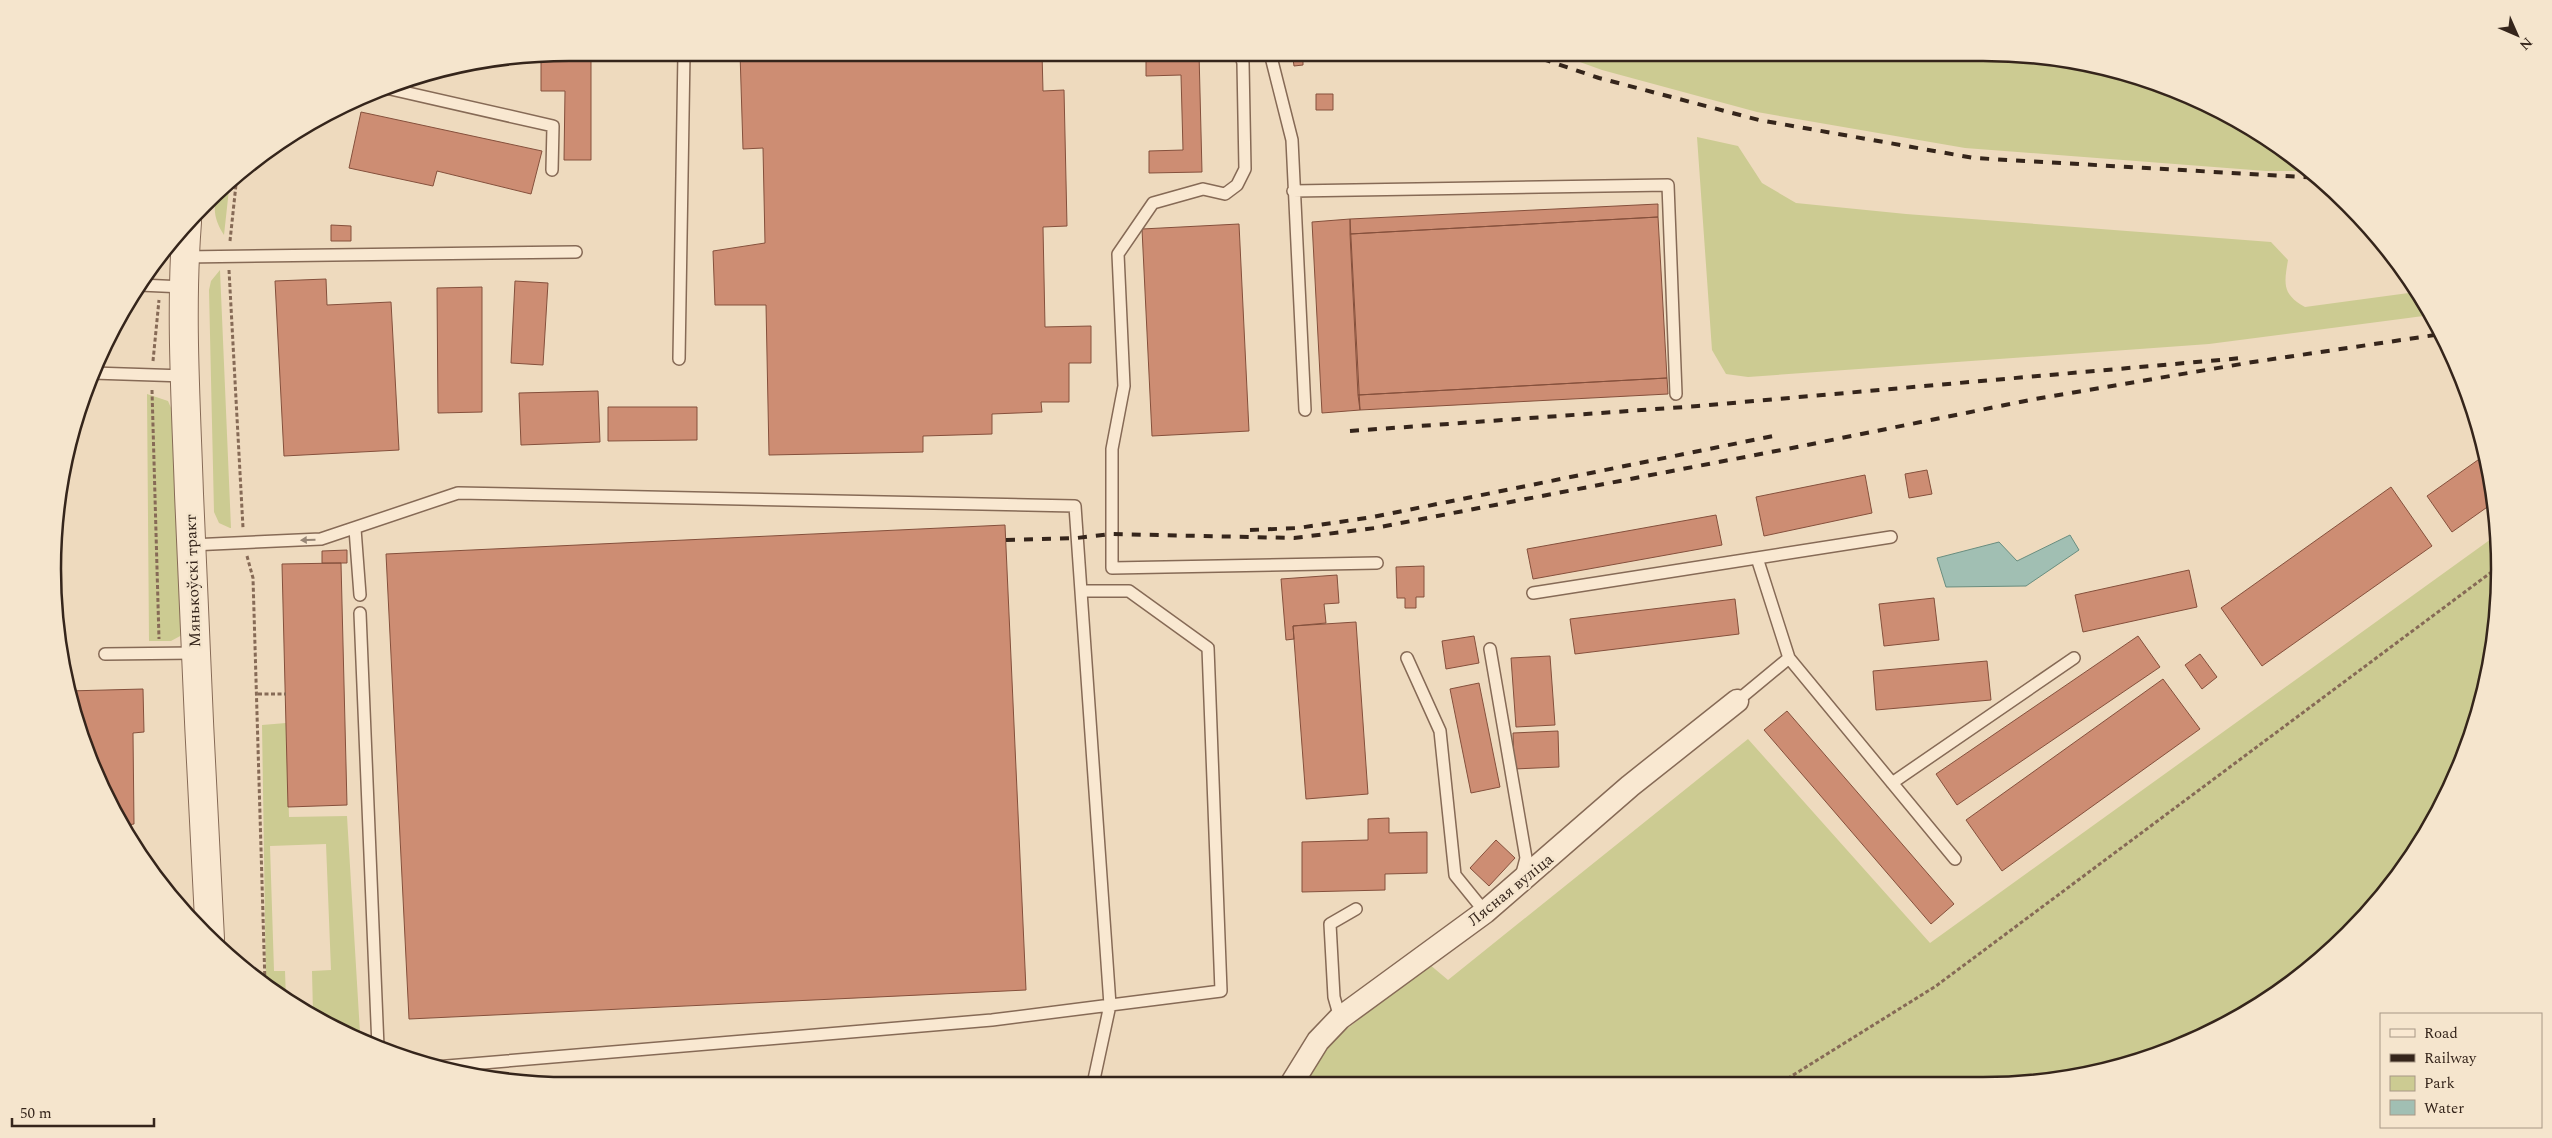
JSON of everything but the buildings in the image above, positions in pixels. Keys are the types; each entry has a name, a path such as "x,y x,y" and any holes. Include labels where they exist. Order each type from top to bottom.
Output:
{"street":[{"name":"Мянькоўскі тракт","path":"186,235 184,257 172,286 185,376 195,653 209,927"},
{"name":"Лясная вуліца","path":"1296,1077 1318,1041 1340,1018 1485,912 1520,884 1630,786 1737,701"}],"lane":[{"path":"679,359 684,61"},
{"path":"1242,61 1245,169 1237,185 1225,194 1203,189 1152,203 1118,254 1124,386 1112,449 1112,568 1377,563"},
{"path":"1272,61 1292,140 1305,410"},
{"path":"399,91 553,126 552,170"},
{"path":"1293,191 1668,184 1676,394"},
{"path":"184,257 576,252"},
{"path":"148,285 172,286"},
{"path":"101,373 185,376"},
{"path":"191,545 321,539 458,493 1075,506 1110,1005 1095,1077"},
{"path":"355,529 360,595"},
{"path":"1533,593 1891,537"},
{"path":"1756,558 1789,658 1955,859"},
{"path":"461,1065 992,1020 1221,992 1208,648 1129,591 1081,591"},
{"path":"360,613 378,1039"},
{"path":"1490,649 1526,858 1520,884"},
{"path":"105,654 195,653"},
{"path":"1407,658 1440,731 1455,875 1485,912"},
{"path":"1737,701 1789,658"},
{"path":"1892,783 2074,658"},
{"path":"1340,1018 1334,997 1330,924 1356,909"}],"path":[{"path":"236,186 228,256 243,542 253,578 258,694 265,975"},
{"path":"159,654 152,374 172,286"},
{"path":"1790,1077 1936,986 2491,573"},
{"path":"258,694 286,694"}],"green space":[{"path":"1577,61 1983,61 2049,66 2082,71 2114,79 2146,88 2177,100 2237,129 2298,171 2266,171 1965,148 1757,112 1602,70"},
{"path":"1697,137 1738,146 1762,183 1796,203 1906,214 2271,242 2288,260 2286,288 2288,293 2305,307 2409,293 2424,316 2209,344 1748,377 1726,374 1712,350"},
{"path":"229,192 224,235 216,220 215,206"},
{"path":"220,270 231,528 219,523 214,512 209,290 211,281"},
{"path":"147,394 168,401 175,417 182,635 171,641 149,641"},
{"path":"2490,540 2490,602 2481,668 2464,732 2452,763 2423,823 2386,878 2365,904 2318,951 2265,991 2237,1009 2208,1024 2146,1050 2114,1059 2082,1067 2016,1076 1307,1077 1329,1043 1429,964 1448,980 1748,739 1930,943"},
{"path":"286,723 289,817 347,816 360,1031 313,1008 312,971 331,970 326,844 270,846 274,971 285,971 286,990 266,976 262,725"}],"water":[{"path":"2070,535 2079,550 2026,586 1946,587 1937,558 1999,542 2017,561"}],"railway":[{"path":"1549,61 1599,78 1759,120 1974,158 2306,177"},
{"path":"1006,540 1077,538 1111,534 1294,538 1375,528 2035,399 2253,362 2433,335"},
{"path":"1350,431 1698,406 2242,358"},
{"path":"1250,530 1298,528 1373,517 1773,436"}]}
